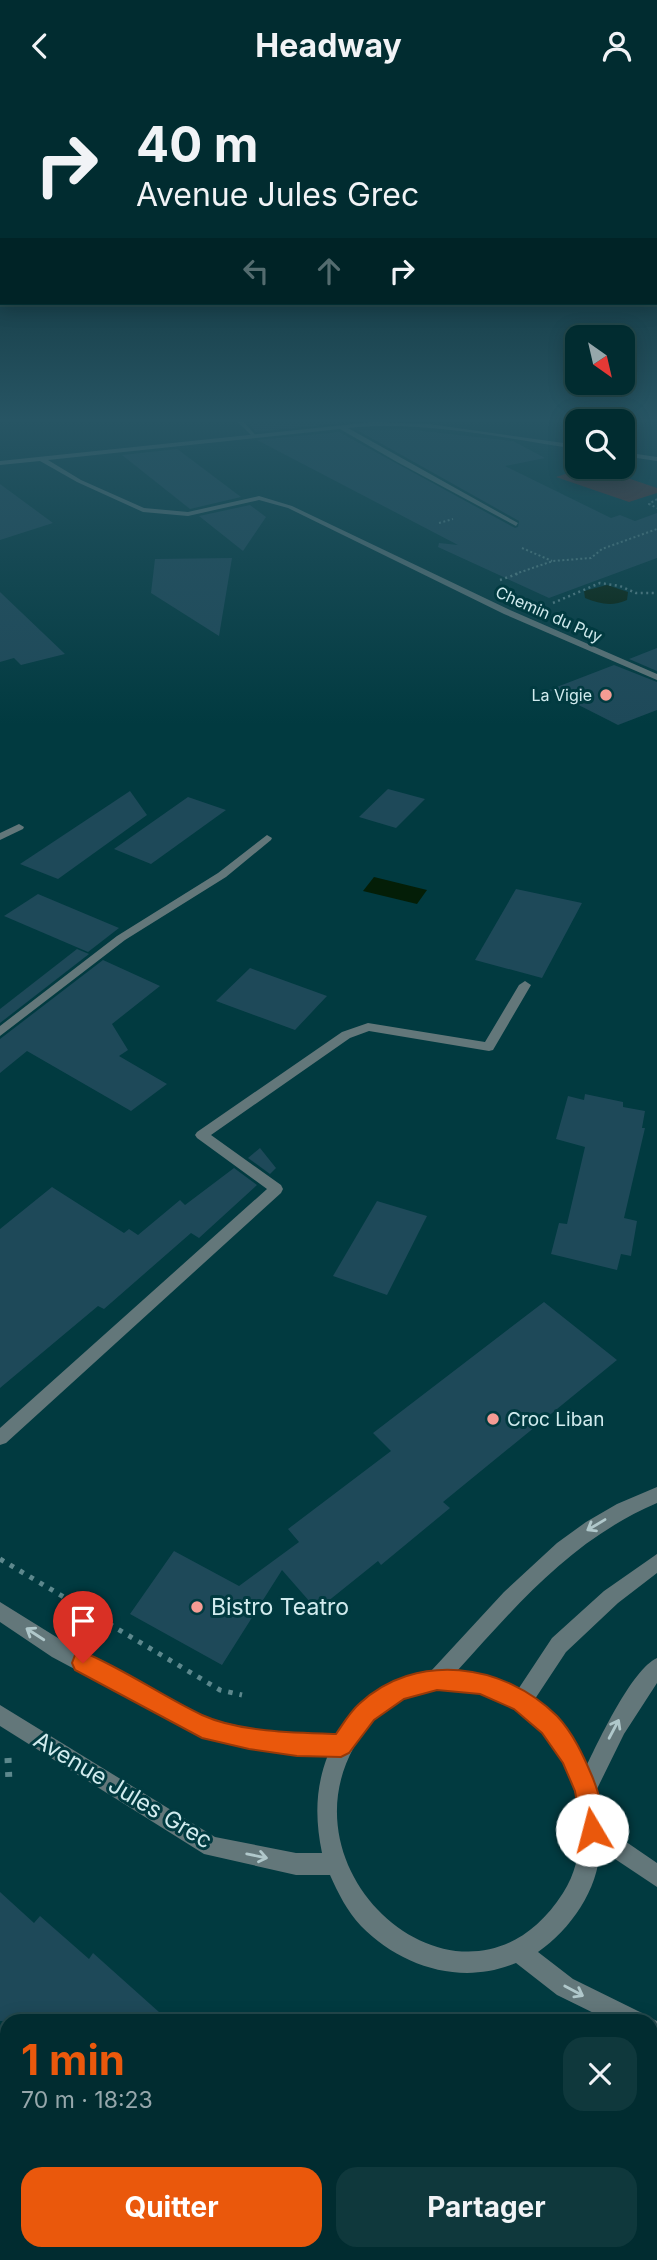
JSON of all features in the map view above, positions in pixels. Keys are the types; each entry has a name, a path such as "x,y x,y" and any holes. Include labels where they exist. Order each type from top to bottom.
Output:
{"street":[{"name":"Chemin du Puy","path":"321,522 507,612 657,677"},
{"path":"0,837 19,827"},
{"path":"0,1033 121,938 222,875 267,838"},
{"path":"0,1438 276,1189 202,1135 346,1035 368,1027 489,1047 525,985"},
{"path":"437,1679 536,1571 580,1534 630,1504 657,1495"},
{"path":"522,1701 559,1646 611,1597 657,1562"},
{"path":"0,1611 59,1650 202,1727 285,1743 341,1745"},
{"path":"586,1791 612,1731 634,1695 657,1668"},
{"path":"437,1679 481,1683 522,1701 550,1725 564,1745 586,1791 592,1830 583,1880 559,1922 520,1952 482,1963 442,1961 403,1947 369,1921 348,1893 334,1864 325,1822 328,1781 341,1745 366,1712 399,1689 437,1679"},
{"name":"Avenue Jules Grec","path":"2,1720 211,1847 296,1864 334,1864"},
{"path":"592,1830 657,1876"},
{"path":"520,1952 565,1987 615,2014"}],"path":[{"path":"498,580 553,561 591,558 602,549 657,529"},
{"path":"518,547 553,561"},
{"path":"545,606 577,595 580,590 600,583 620,586 636,593 657,593"},
{"path":"0,1559 220,1690 242,1695"}],"shaded area":[{"path":"607,585 628,592 627,600 606,604 585,598 584,591"},
{"path":"374,877 427,890 417,904 363,891"}],"building":[{"path":"0,522 53,523 0,540"},
{"path":"207,522 262,522 243,551"},
{"path":"414,522 504,522 518,527 519,522 657,522 657,558 549,598 438,547 439,543 458,545"},
{"path":"232,558 219,636 151,593 155,559"},
{"path":"0,592 65,654 21,665 14,658 0,662"},
{"path":"657,648 657,671 629,659"},
{"name":"La Vigie","path":"614,665 657,682 657,710 618,725 549,690"},
{"path":"388,789 425,799 396,828 359,817"},
{"path":"130,791 147,815 58,879 20,864"},
{"path":"188,797 226,810 151,864 114,849"},
{"path":"516,889 582,903 542,978 475,960"},
{"path":"38,894 119,928 88,952 4,916"},
{"path":"77,949 89,954 0,1023 0,1009"},
{"path":"103,960 160,986 112,1024 128,1050 119,1056 167,1084 131,1111 27,1051 0,1073 0,1039"},
{"path":"250,968 327,996 295,1030 216,1001"},
{"path":"585,1094 623,1102 623,1107 645,1111 642,1128 645,1128 624,1218 637,1221 631,1256 621,1254 617,1270 551,1254 559,1223 567,1224 585,1147 556,1139 568,1096 584,1100"},
{"path":"260,1148 276,1168 270,1174 248,1158"},
{"path":"234,1168 257,1185 199,1238 191,1233 104,1309 98,1306 0,1388 0,1229 52,1187 124,1233 129,1229 138,1235 180,1200 185,1205"},
{"path":"377,1201 427,1216 387,1295 333,1276"},
{"path":"544,1302 617,1360 443,1502 450,1508 381,1565 378,1561 317,1610 282,1570 222,1665 130,1614 174,1551 239,1586 299,1542 288,1529 391,1451 373,1433"},
{"path":"0,1892 34,1923 40,1916 89,1959 93,1953 161,2014 0,2014"}],"place":[{"name":"La Vigie","path":"606,695"},
{"name":"Croc Liban","path":"493,1419"},
{"name":"Bistro Teatro","path":"197,1607"}],"route":[{"path":"83,1663 202,1727 297,1745 341,1745 366,1712 399,1689 437,1679 481,1683 522,1701 550,1725 572,1755 586,1791 592,1830"}]}
